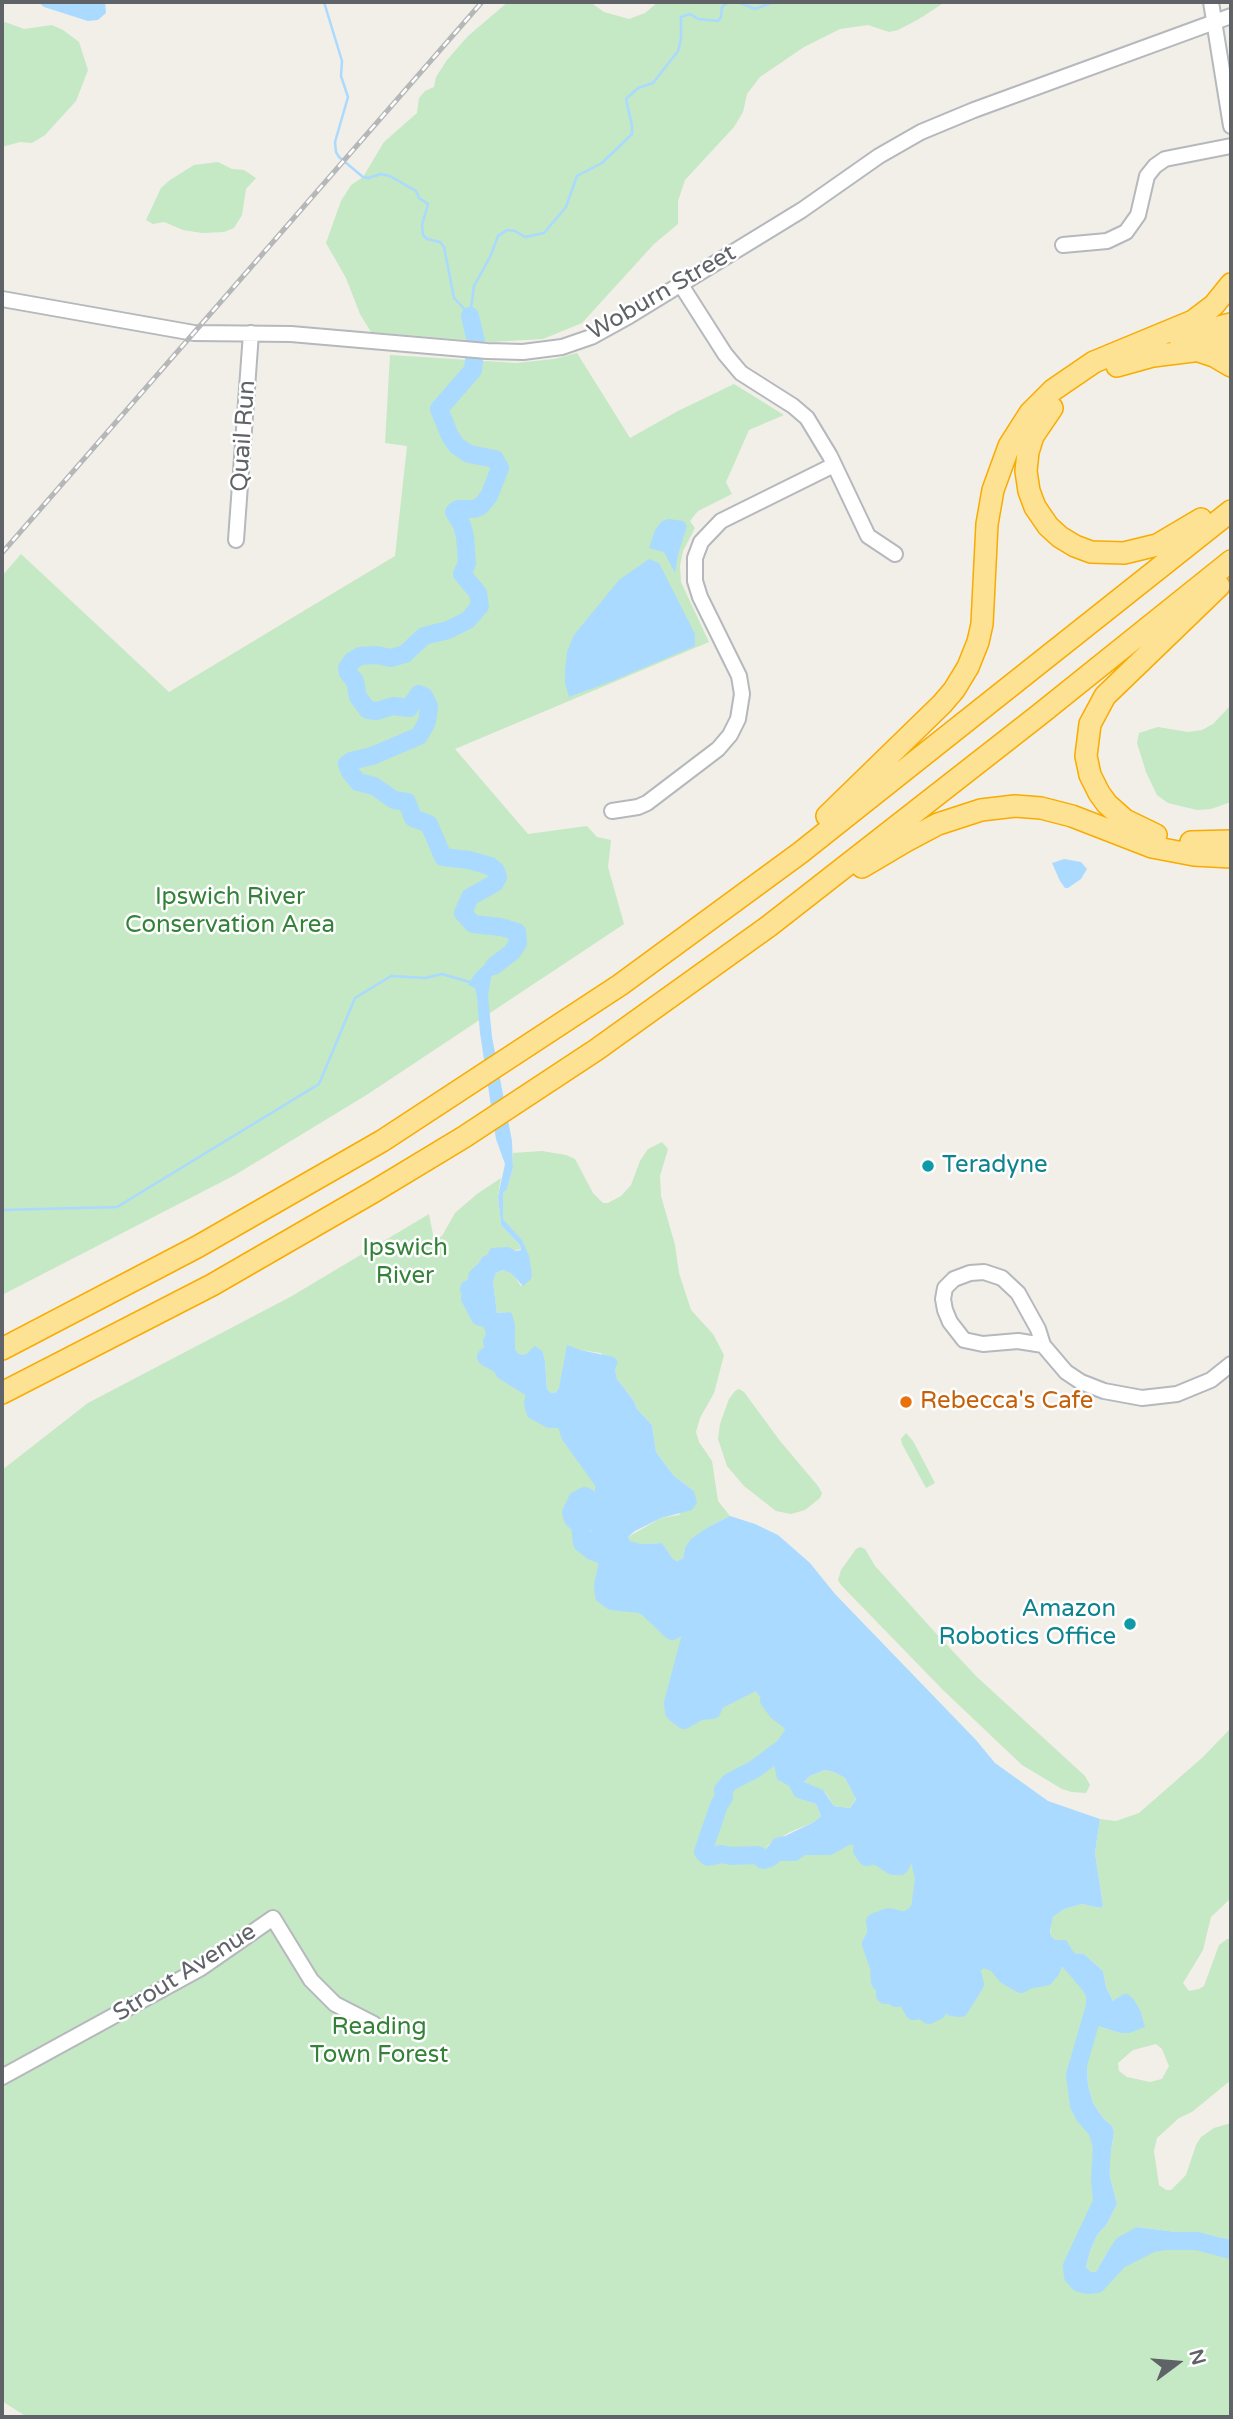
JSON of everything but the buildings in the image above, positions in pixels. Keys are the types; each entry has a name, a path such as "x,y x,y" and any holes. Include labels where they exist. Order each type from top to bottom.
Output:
{"highway":[{"path":"747,894 914,733 954,690 972,659 980,633 990,503 996,477 1009,446 1030,413 1054,390 1094,362 1193,321 1214,305 1231,284"},
{"path":"1130,348 1231,324"},
{"path":"1231,344 1153,356 1122,364 1094,376 1060,401 1037,427 1030,445 1026,471 1029,491 1041,517 1056,534 1080,549 1108,554 1136,551 1157,545 1231,499"},
{"path":"1197,351 1214,356 1231,366"},
{"path":"2,1349 277,1203 382,1141 620,985 747,894 1231,511"},
{"path":"2,1393 212,1284 373,1192 499,1114 606,1043 769,926 1231,561"},
{"path":"1231,574 1105,696 1093,713 1086,746 1094,785 1107,804 1125,820 1143,830 1174,839 1195,842 1231,841"},
{"path":"769,926 921,832 954,819 1001,807 1023,806 1050,810 1152,847 1194,855 1231,857"}],"street":[{"path":"1211,2 1231,126"},
{"name":"Woburn Street","path":"2,299 194,333 291,334 487,351 541,351 573,344 601,332 681,285 921,132 1231,16"},
{"path":"1063,245 1107,241 1126,232 1138,215 1147,176 1155,166 1166,159 1231,146"},
{"path":"681,285 733,364 746,377 800,411 819,437 868,536 895,554"},
{"name":"Quail Run","path":"236,540 251,333"},
{"path":"612,811 647,803 718,749 730,735 738,719 741,701 738,676 695,581 695,558 701,542 721,521 834,465"},
{"path":"1043,1345 1018,1341 983,1344 964,1340 950,1322 945,1310 945,1288 954,1279 970,1273 984,1272 1002,1278 1018,1293 1038,1329 1043,1345 1066,1372 1081,1382 1104,1391 1135,1398 1163,1397 1190,1391 1211,1380 1231,1364"},
{"name":"Strout Avenue","path":"2,2077 201,1968 272,1918 311,1980 335,2004 374,2024"}],"green space":[{"path":"508,2 590,2 604,12 629,19 645,13 658,2 945,2 898,30 889,32 868,25 840,29 804,47 760,77 747,94 743,112 734,127 685,180 678,201 678,224 654,244 582,323 543,339 491,342 371,332 326,243 341,201 351,185 363,177 384,142 417,113 419,98 434,87 436,77 447,60 468,36"},
{"path":"2,23 24,29 52,25 63,30 79,42 88,70 76,101 45,135 32,143 20,142 2,147"},
{"path":"218,162 232,169 244,170 256,178 246,189 242,215 234,228 224,232 202,233 183,230 164,222 153,224 146,220 161,188 170,180 194,165"},
{"name":"Ipswich River Conservation Area","path":"577,353 630,438 734,384 784,415 749,430 726,482 732,494 698,511 690,521 695,528 683,551 681,582 709,642 455,749 528,834 587,826 597,837 611,840 608,867 624,924 368,1094 235,1175 2,1295 2,576 21,554 169,692 395,556 407,446 385,443 390,355 516,363 554,359"},
{"path":"1231,705 1231,802 1211,809 1197,810 1168,803 1157,795 1137,743 1139,733 1158,727 1188,732 1202,730 1213,724"},
{"path":"662,1142 668,1149 660,1176 661,1196 675,1245 679,1273 691,1310 713,1334 724,1355 714,1393 700,1418 696,1432 699,1442 712,1461 718,1501 730,1516 710,1526 685,1548 683,1558 677,1561 662,1543 641,1544 630,1542 628,1537 661,1518 679,1515 694,1491 674,1476 656,1452 652,1425 637,1409 617,1379 615,1369 601,1353 580,1350 559,1388 555,1393 551,1393 547,1389 545,1361 519,1354 515,1349 515,1324 509,1312 497,1313 493,1282 496,1273 504,1270 512,1273 521,1286 532,1275 523,1242 503,1219 503,1193 507,1189 513,1168 513,1153 542,1151 575,1159 593,1193 603,1203 608,1203 621,1196 631,1185 640,1161 648,1149"},
{"name":"Reading Town Forest","path":"501,1178 498,1195 501,1225 521,1249 482,1257 474,1272 477,1286 470,1288 478,1291 477,1312 484,1319 490,1319 496,1334 494,1344 497,1340 504,1342 501,1351 489,1360 501,1365 504,1371 533,1389 534,1398 565,1419 570,1435 605,1484 601,1507 594,1526 587,1535 592,1551 605,1556 608,1563 603,1585 622,1603 641,1604 648,1608 672,1631 680,1626 691,1628 694,1635 688,1646 674,1712 684,1720 700,1711 711,1710 716,1701 756,1681 764,1684 771,1693 769,1700 777,1711 790,1721 796,1731 784,1747 789,1786 816,1804 821,1816 768,1845 768,1854 794,1852 802,1846 829,1846 847,1836 857,1835 863,1836 862,1850 876,1855 884,1862 904,1858 910,1853 919,1855 924,1879 920,1909 905,1921 889,1917 875,1923 877,1933 871,1944 879,1967 880,1981 887,1980 891,1984 889,1987 892,1995 896,1998 905,1996 914,2011 943,1999 952,2007 960,2008 975,1984 971,1969 983,1958 996,1963 1016,1982 1051,1970 1055,1959 1066,1957 1090,1985 1095,1994 1095,2006 1087,2032 1084,2115 1101,2137 1100,2187 1103,2196 1093,2226 1084,2237 1072,2266 1073,2276 1079,2283 1088,2286 1097,2284 1119,2260 1152,2243 1197,2241 1231,2250 1231,2417 27,2417 2,2401 2,1470 88,1403 292,1296 429,1214 434,1240 442,1236 455,1213"},
{"path":"739,1389 822,1493 820,1498 805,1510 791,1514 776,1511 744,1486 727,1466 718,1439 720,1424 729,1399"},
{"path":"906,1433 935,1483 926,1488 902,1444 901,1439"},
{"path":"860,1547 865,1549 875,1566 977,1677 1085,1776 1090,1785 1086,1793 1062,1789 1022,1765 943,1690 841,1585 838,1580 841,1570"},
{"path":"1231,1728 1231,1898 1211,1917 1203,1950 1183,1983 1189,1991 1204,1986 1219,1945 1231,1939 1231,2080 1192,2112 1179,2118 1157,2138 1154,2151 1159,2185 1171,2190 1186,2175 1201,2137 1214,2128 1231,2123 1231,2239 1137,2227 1108,2251 1096,2272 1091,2272 1086,2267 1090,2251 1117,2204 1109,2164 1114,2132 1093,2103 1088,2085 1086,2052 1095,2025 1120,2033 1140,2010 1128,1995 1113,2001 1106,1987 1103,1971 1084,1954 1074,1953 1051,1936 1050,1924 1053,1917 1064,1909 1082,1904 1101,1908 1103,1905 1095,1853 1100,1819 1116,1821 1139,1813 1203,1757","holes":["1156,2044 1162,2049 1169,2066 1162,2079 1150,2082 1127,2077 1119,2071 1118,2063 1133,2050"]},
{"path":"825,1770 845,1778 856,1798 850,1808 834,1806 826,1793 804,1782 810,1776"}],"water":[{"path":"38,2 105,2 106,13 98,20 88,21 44,7"},
{"path":"662,521 683,521 687,526 675,573 664,552 649,548 655,530"},
{"path":"649,559 659,563 695,634 695,646 569,697 565,670 567,652 574,635 619,580"},
{"path":"1064,859 1081,862 1087,869 1081,879 1068,888 1060,881 1052,863"},
{"path":"510,949 515,957 491,977 488,996 492,1037 512,1141 513,1168 507,1189 503,1193 503,1219 522,1240 529,1256 532,1275 523,1286 511,1273 503,1270 496,1273 493,1282 497,1313 512,1314 515,1324 515,1349 519,1354 525,1355 535,1346 542,1351 547,1389 551,1393 555,1393 559,1388 567,1345 614,1357 618,1362 615,1369 617,1379 637,1409 652,1425 656,1452 674,1476 694,1491 697,1503 692,1510 661,1518 635,1531 628,1537 630,1541 641,1544 662,1543 677,1561 683,1558 691,1539 730,1516 778,1535 810,1563 835,1594 995,1763 1048,1801 1100,1819 1095,1853 1103,1905 1101,1908 1082,1904 1064,1909 1053,1917 1051,1936 1056,1940 1066,1940 1074,1953 1084,1954 1103,1971 1106,1987 1113,2001 1128,1994 1140,2010 1145,2027 1129,2033 1120,2033 1095,2025 1086,2052 1088,2085 1093,2103 1114,2132 1109,2164 1117,2204 1107,2224 1097,2235 1086,2267 1091,2272 1096,2272 1117,2238 1137,2227 1231,2239 1231,2250 1197,2241 1152,2243 1119,2260 1097,2284 1088,2286 1079,2283 1073,2276 1072,2266 1084,2237 1093,2226 1103,2196 1100,2187 1101,2137 1079,2105 1075,2075 1095,2006 1094,1989 1066,1957 1055,1959 1045,1977 1021,1984 1006,1975 996,1963 983,1958 971,1969 975,1984 960,2008 952,2007 943,1999 938,2001 937,2011 929,2015 921,2009 914,2011 905,1996 896,1998 885,1995 885,1989 891,1984 887,1980 880,1982 879,1966 871,1944 877,1933 875,1922 889,1917 905,1921 920,1909 924,1879 919,1855 910,1853 900,1866 893,1866 877,1855 867,1857 862,1850 863,1836 857,1835 847,1836 829,1846 802,1846 794,1852 768,1854 766,1849 775,1838 785,1836 821,1816 816,1804 795,1797 789,1786 777,1779 774,1764 796,1732 790,1721 777,1711 769,1700 771,1693 765,1689 764,1684 756,1682 717,1701 711,1710 700,1711 684,1720 674,1712 673,1703 688,1646 694,1635 691,1629 680,1626 672,1631 641,1604 612,1601 604,1595 603,1585 608,1563 605,1556 588,1547 585,1539 594,1526 601,1507 605,1484 570,1435 565,1419 550,1419 535,1411 533,1389 486,1357 501,1351 504,1342 498,1340 493,1344 496,1334 491,1319 480,1317 470,1298 479,1297 478,1291 471,1292 469,1289 477,1286 474,1272 482,1257 487,1255 491,1248 508,1247 521,1250 520,1245 501,1225 498,1196 505,1164 496,1139 477,997 475,988 468,985 491,958","holes":["825,1770 845,1778 856,1799 850,1808 834,1806 823,1790 804,1782 810,1776"]}],"waterway":[{"path":"324,2 342,61 341,76 348,97 335,142 336,152 363,177 381,174 390,176 416,191 419,198 428,204 422,225 423,235 427,239 440,242 444,247 454,298 470,315"},
{"path":"470,316 474,286 498,236 507,230 525,237 544,233 566,207 577,176 602,163 632,134 626,99 638,88 653,83 678,51 681,17 690,14 698,19 718,21 722,7 729,2"},
{"path":"738,2 755,9 774,2"},
{"name":"Ipswich River","path":"470,316 476,342 473,370 439,409 457,446 469,454 495,459 500,468 489,496 481,506 454,512 465,537 467,563 462,574 478,593 480,606 468,620 448,630 424,636 405,654 390,658 377,655 360,656 352,661 347,668 348,673 355,681 358,697 368,710 377,711 393,706 409,708 419,694 424,696 429,706 427,722 419,736 347,764 358,782 374,786 394,800 407,802 413,818 429,824 443,857 469,860 490,866 496,871 498,877 495,883 470,897 463,913 473,924 517,932 518,943 512,952 494,966"},
{"path":"2,1210 117,1207 319,1084 355,998 391,976 425,978 442,974 473,983"},
{"name":"Ipswich River","path":"488,1267 477,1277 477,1286 469,1289 471,1292 478,1291 479,1297 470,1298 480,1317 490,1319 496,1334 493,1344 497,1340 504,1342 501,1351 486,1357 533,1389 535,1411 550,1419 565,1419 570,1435 605,1484 601,1507 594,1518 587,1522 582,1519 582,1514 591,1500 585,1496 577,1500 571,1513 580,1525 582,1543 605,1556 608,1563 603,1585 604,1595 612,1601 641,1604 672,1631 680,1626 692,1631 673,1703 674,1712 684,1720 700,1711 712,1710 716,1701 756,1681 764,1684 765,1689 771,1693 769,1700 796,1731 784,1747 755,1769 730,1782 723,1790 724,1797 703,1852 708,1857 721,1854 758,1855 763,1860 776,1852 794,1852 802,1846 829,1846 847,1836 857,1835 863,1836 862,1850 867,1857 876,1855 893,1866 900,1866 910,1853 919,1855 924,1879 920,1909 905,1921 889,1917 875,1922 877,1933 871,1944 879,1967 880,1982 887,1980 891,1984 885,1989 885,1995 896,1998 905,1996 914,2011 921,2009 929,2015 937,2011 938,2001 943,1999 952,2007 960,2008 975,1984 971,1969 983,1958 996,1963 1006,1975 1021,1984 1045,1977 1055,1959 1066,1957 1095,1994 1095,2006 1075,2075 1079,2105 1097,2130 1102,2146 1102,2202 1072,2266 1073,2276 1079,2283 1097,2284 1119,2260 1152,2243 1197,2241 1231,2250"}],"railway":[{"path":"2,553 482,2"}],"place":[{"name":"Teradyne","path":"928,1166"},
{"name":"Rebecca's Cafe","path":"906,1402"},
{"name":"Amazon Robotics Office","path":"1130,1624"}]}
